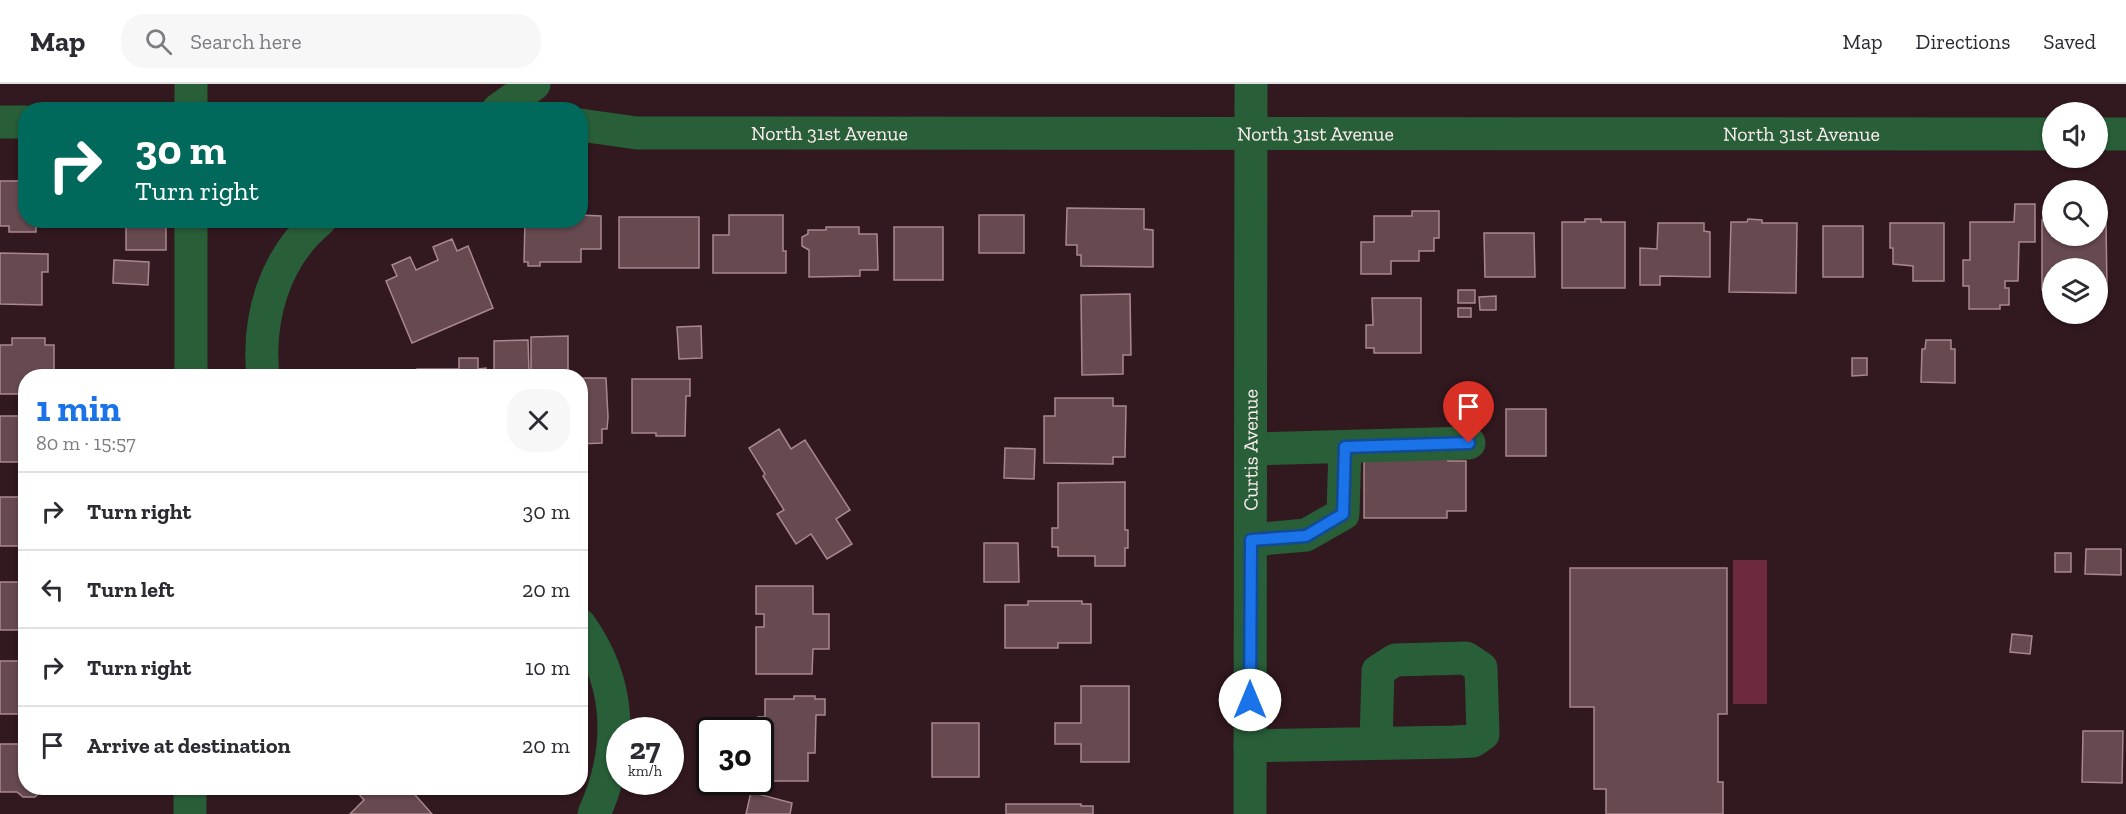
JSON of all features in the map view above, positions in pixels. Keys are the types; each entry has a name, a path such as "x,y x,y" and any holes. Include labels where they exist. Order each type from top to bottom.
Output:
{"street":[{"path":"191,84 191,102"},
{"path":"509,102 534,84"},
{"name":"Curtis Avenue","path":"1250,814 1251,84"},
{"path":"0,122 18,122"},
{"name":"North 31st Avenue","path":"588,126 637,133 2042,134"},
{"path":"2108,134 2126,134"},
{"path":"191,228 191,369"},
{"path":"263,369 263,318 275,281 294,248 313,228"},
{"path":"1251,449 1469,443"},
{"path":"1251,540 1306,536 1343,514 1345,447"},
{"path":"588,636 595,646 611,688 614,728 609,771 594,814"},
{"path":"1250,746 1376,743"},
{"path":"190,795 190,814"}],"shaded area":[{"path":"1733,560 1767,560 1767,704 1733,704"}],"building":[{"path":"0,181 18,181 18,228 36,228 36,232 9,232 9,226 0,226"},
{"path":"2015,204 2035,204 2035,242 2019,242 2018,281 2005,281 2005,288 2009,288 2009,305 2000,305 2000,309 1969,309 1969,286 1963,286 1963,260 1970,260 1970,222 2014,222"},
{"path":"1067,208 1144,209 1144,229 1153,230 1153,267 1081,266 1081,255 1077,255 1077,245 1066,245"},
{"path":"1412,211 1439,211 1439,238 1434,238 1434,251 1419,251 1419,261 1391,261 1391,274 1361,274 1361,242 1374,242 1374,216 1412,216"},
{"path":"588,215 601,216 601,249 581,249 581,262 540,262 540,266 528,266 528,262 524,262 525,228 588,228"},
{"path":"729,215 783,215 783,251 786,251 786,273 713,273 713,235 729,235"},
{"path":"979,215 1024,215 1024,253 979,253"},
{"path":"619,217 699,217 699,268 619,268"},
{"path":"1585,219 1625,222 1625,288 1562,288 1562,222 1585,222"},
{"path":"1748,219 1762,220 1762,223 1797,223 1796,293 1729,292 1731,222 1747,222"},
{"path":"1658,223 1704,223 1704,231 1710,232 1710,277 1660,276 1660,285 1640,285 1640,248 1657,249"},
{"path":"1890,223 1944,223 1944,281 1913,281 1913,266 1893,264 1893,248 1890,248"},
{"path":"1823,226 1863,226 1863,277 1823,277"},
{"path":"826,227 859,227 859,234 877,234 878,270 860,270 860,276 809,277 809,250 802,246 802,237 808,234 808,230 826,230"},
{"path":"894,227 943,227 943,280 894,280"},
{"path":"126,228 166,228 166,250 126,250"},
{"path":"1484,233 1534,233 1535,277 1485,277"},
{"path":"452,239 457,251 468,246 493,308 412,343 386,281 397,276 392,265 410,257 416,270 438,260 433,247"},
{"path":"2042,246 2106,246 2107,258 2042,258"},
{"path":"0,253 48,254 48,272 42,272 42,305 0,304"},
{"path":"114,260 149,262 148,285 113,283"},
{"path":"1458,290 1475,290 1475,303 1458,303"},
{"path":"1130,294 1131,355 1123,355 1123,374 1082,375 1081,295"},
{"path":"1496,296 1496,310 1480,310 1479,297"},
{"path":"1372,298 1421,298 1421,353 1374,353 1374,348 1366,348 1366,325 1373,325"},
{"path":"1458,308 1471,308 1471,317 1458,317"},
{"path":"701,326 702,358 679,359 677,327"},
{"path":"568,336 568,369 531,369 531,337"},
{"path":"12,338 45,338 45,345 54,345 54,369 18,369 18,394 0,394 0,345 12,345"},
{"path":"528,340 529,369 494,369 494,341"},
{"path":"1926,340 1951,340 1951,349 1955,349 1955,383 1921,382 1922,349 1925,349"},
{"path":"459,358 478,358 478,369 459,369"},
{"path":"1852,358 1867,358 1867,375 1852,376"},
{"path":"588,378 606,378 608,417 607,429 602,429 602,443 588,444"},
{"path":"632,379 690,379 690,396 686,396 685,436 632,433"},
{"path":"1055,398 1113,398 1113,406 1126,406 1125,457 1113,457 1113,464 1044,463 1044,416 1055,416"},
{"path":"1506,409 1546,409 1546,456 1506,456"},
{"path":"0,416 18,416 18,462 0,462"},
{"path":"779,429 791,449 805,440 850,510 836,519 852,544 827,559 811,534 796,544 777,514 784,510 749,448"},
{"path":"1005,448 1035,449 1034,479 1004,478"},
{"path":"1364,454 1448,455 1448,461 1466,461 1466,511 1447,511 1447,518 1364,518"},
{"path":"1125,482 1125,530 1128,530 1128,548 1125,548 1125,566 1095,566 1095,556 1058,556 1058,547 1052,547 1052,528 1058,528 1058,483"},
{"path":"0,497 18,497 18,546 0,546"},
{"path":"984,543 1018,543 1019,582 984,582"},
{"path":"2086,549 2121,549 2121,575 2085,574"},
{"path":"2055,553 2071,553 2071,572 2055,572"},
{"path":"1570,568 1727,568 1727,714 1718,714 1718,782 1723,782 1723,814 1606,814 1606,789 1594,789 1594,707 1570,707"},
{"path":"0,582 18,582 18,630 0,630"},
{"path":"756,586 813,586 813,614 829,614 829,649 813,649 812,674 756,674 756,627 764,627 764,614 756,614"},
{"path":"1028,601 1082,601 1082,604 1091,604 1091,643 1058,643 1058,648 1005,648 1005,605 1028,605"},
{"path":"2012,634 2032,636 2030,654 2010,652"},
{"path":"0,661 18,661 18,714 0,714"},
{"path":"1081,686 1129,686 1129,762 1081,762 1081,744 1055,744 1055,723 1081,723"},
{"path":"794,696 815,696 815,699 825,699 825,715 816,715 815,753 808,753 808,781 774,781 774,717 765,717 765,699 794,699"},
{"path":"932,723 979,723 979,777 932,777"},
{"path":"2083,731 2123,731 2122,783 2082,782"},
{"path":"0,744 18,744 18,793 0,792"},
{"path":"21,795 37,795 35,797"},
{"path":"360,795 415,795 432,814 350,814 364,800"},
{"path":"750,795 762,795 792,803 790,814 746,814"},
{"path":"1006,804 1081,804 1081,806 1093,806 1093,814 1006,814"}],"route":[{"path":"1250,700 1251,540 1306,536 1343,514 1345,447 1469,443"}]}
